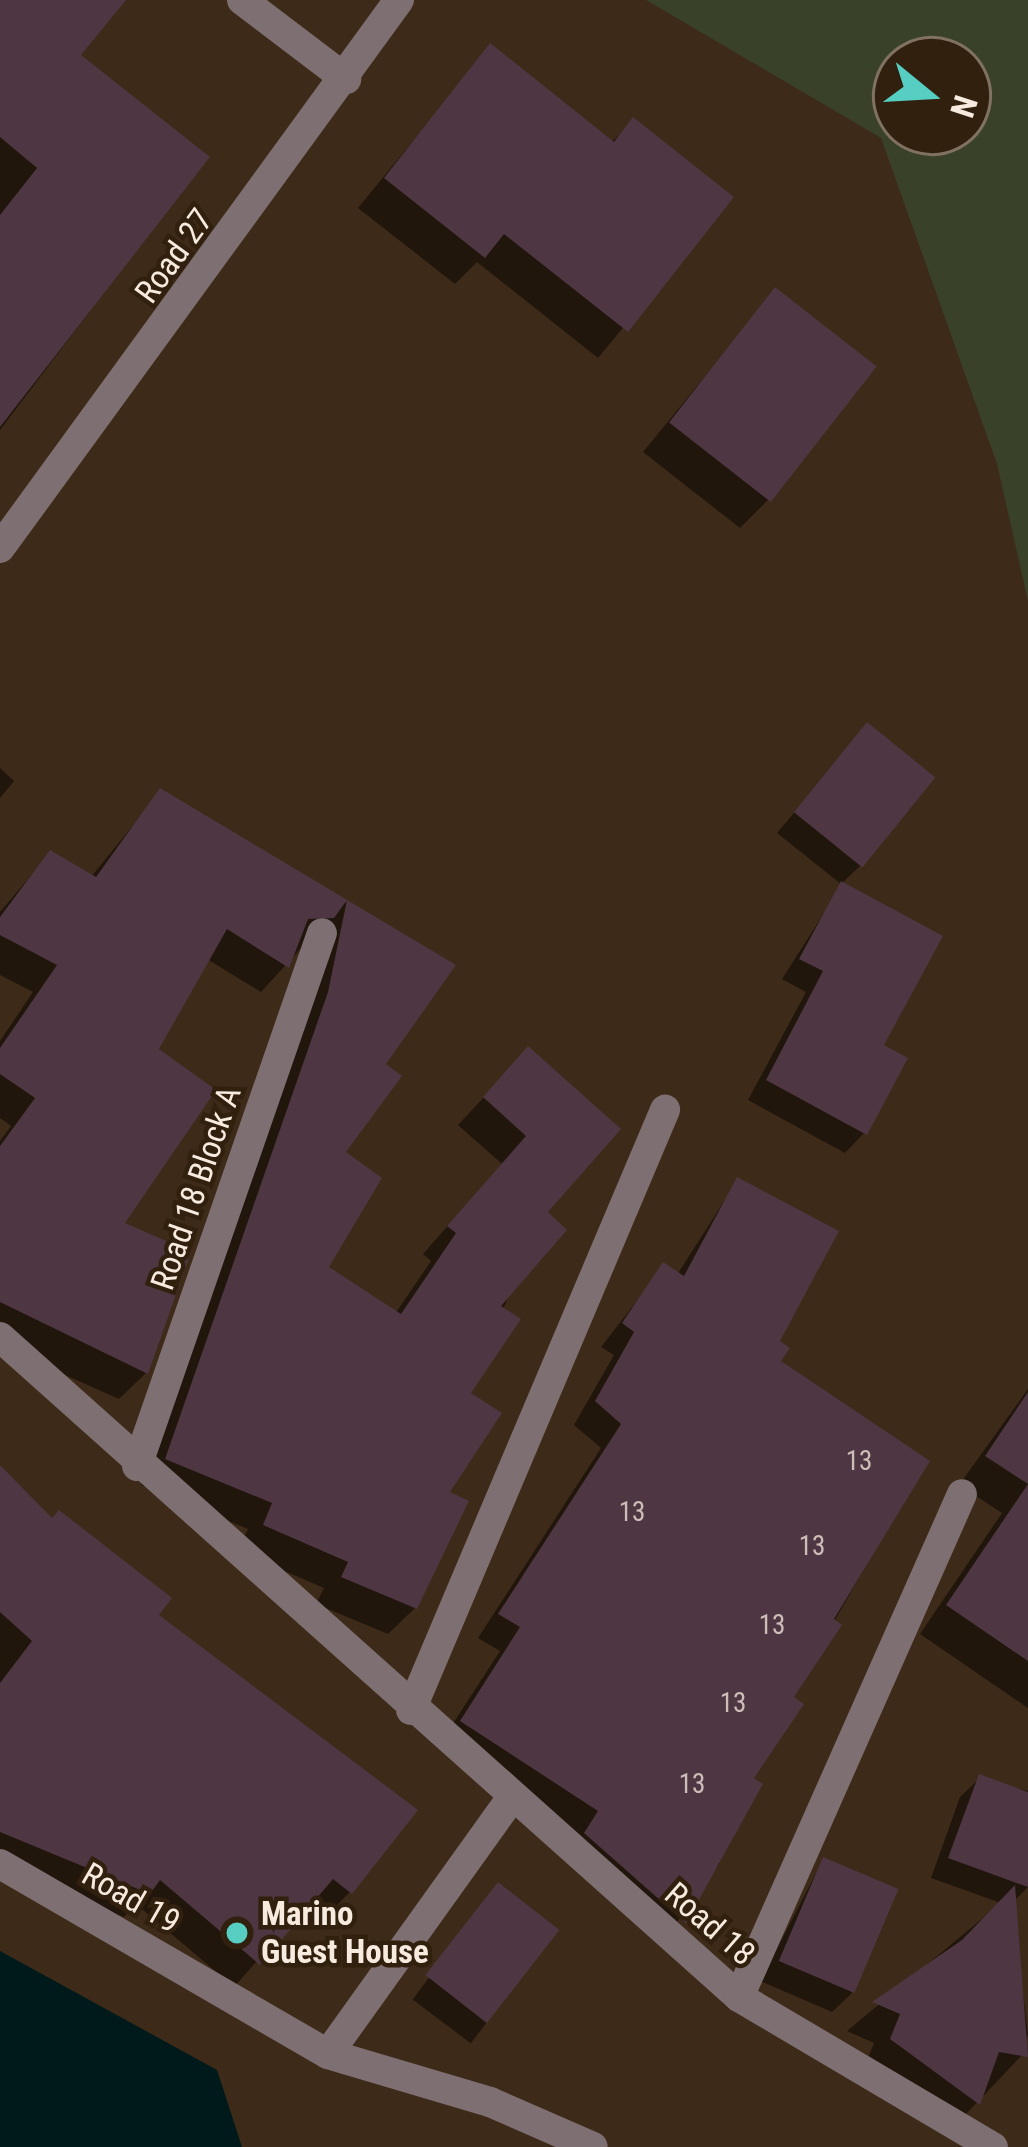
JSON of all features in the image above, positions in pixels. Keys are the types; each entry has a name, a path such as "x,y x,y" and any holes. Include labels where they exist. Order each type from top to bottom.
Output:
{"street":[{"path":"242,0 346,79"},
{"name":"Road 27","path":"0,548 26,522 398,0"},
{"path":"0,502 26,522"},
{"name":"Road 18 Block A","path":"137,1466 322,933"},
{"path":"411,1710 664,1110"},
{"name":"Road 18","path":"0,1337 137,1466 739,1997 993,2147"},
{"path":"739,1997 962,1494"},
{"path":"328,2054 512,1798"},
{"name":"Road 19","path":"0,1864 328,2054 490,2102 593,2147"}],"green space":[{"path":"646,0 1028,0 1028,601 997,464 887,156 992,156 992,36 872,36 872,133"}],"water":[{"path":"0,1951 217,2070 242,2147 0,2147"}],"building":[{"path":"0,0 126,0 81,55 210,157 0,427 0,215 37,168 0,137"},
{"path":"490,43 614,142 633,117 734,197 628,332 504,234 485,258 384,178"},
{"path":"775,287 877,366 771,502 669,423"},
{"path":"867,722 935,777 862,868 794,812"},
{"path":"160,788 456,965 386,1064 402,1076 346,1152 382,1178 329,1267 401,1314 456,1233 447,1226 526,1136 483,1097 528,1046 621,1129 548,1212 567,1230 501,1306 521,1319 471,1393 502,1413 450,1492 469,1501 417,1609 341,1577 348,1562 263,1525 272,1503 165,1459 328,992 347,900 334,918 308,919 289,968 227,929 159,1049 216,1090 125,1223 191,1252 148,1374 0,1302 0,1146 35,1098 0,1074 0,1048 57,965 0,935 0,917 50,850 96,877"},
{"path":"841,881 943,936 884,1045 908,1058 867,1135 766,1080 823,971 799,959"},
{"path":"737,1177 839,1231 780,1341 790,1348 781,1361 930,1461 834,1619 842,1625 794,1697 804,1704 754,1778 763,1784 686,1923 584,1833 598,1811 460,1721 520,1627 498,1614 621,1424 595,1401 634,1332 622,1323 663,1262 684,1276"},
{"path":"1028,1392 1028,1484 985,1456"},
{"path":"0,1465 52,1518 59,1510 172,1598 159,1615 418,1810 352,1894 333,1879 260,1965 160,1880 150,1894 0,1832 0,1683 32,1641 0,1612"},
{"path":"1028,1484 1028,1661 946,1605"},
{"path":"979,1774 1028,1792 1028,1887 948,1858"},
{"path":"823,1857 898,1889 854,1993 779,1961"},
{"path":"498,1882 559,1930 487,2023 425,1975"},
{"path":"1015,1885 1028,2057 999,2052 980,2105 890,2039 900,2014 872,2002 962,1940"}],"place":[{"name":"Marino Guest House","path":"237,1933"}]}
